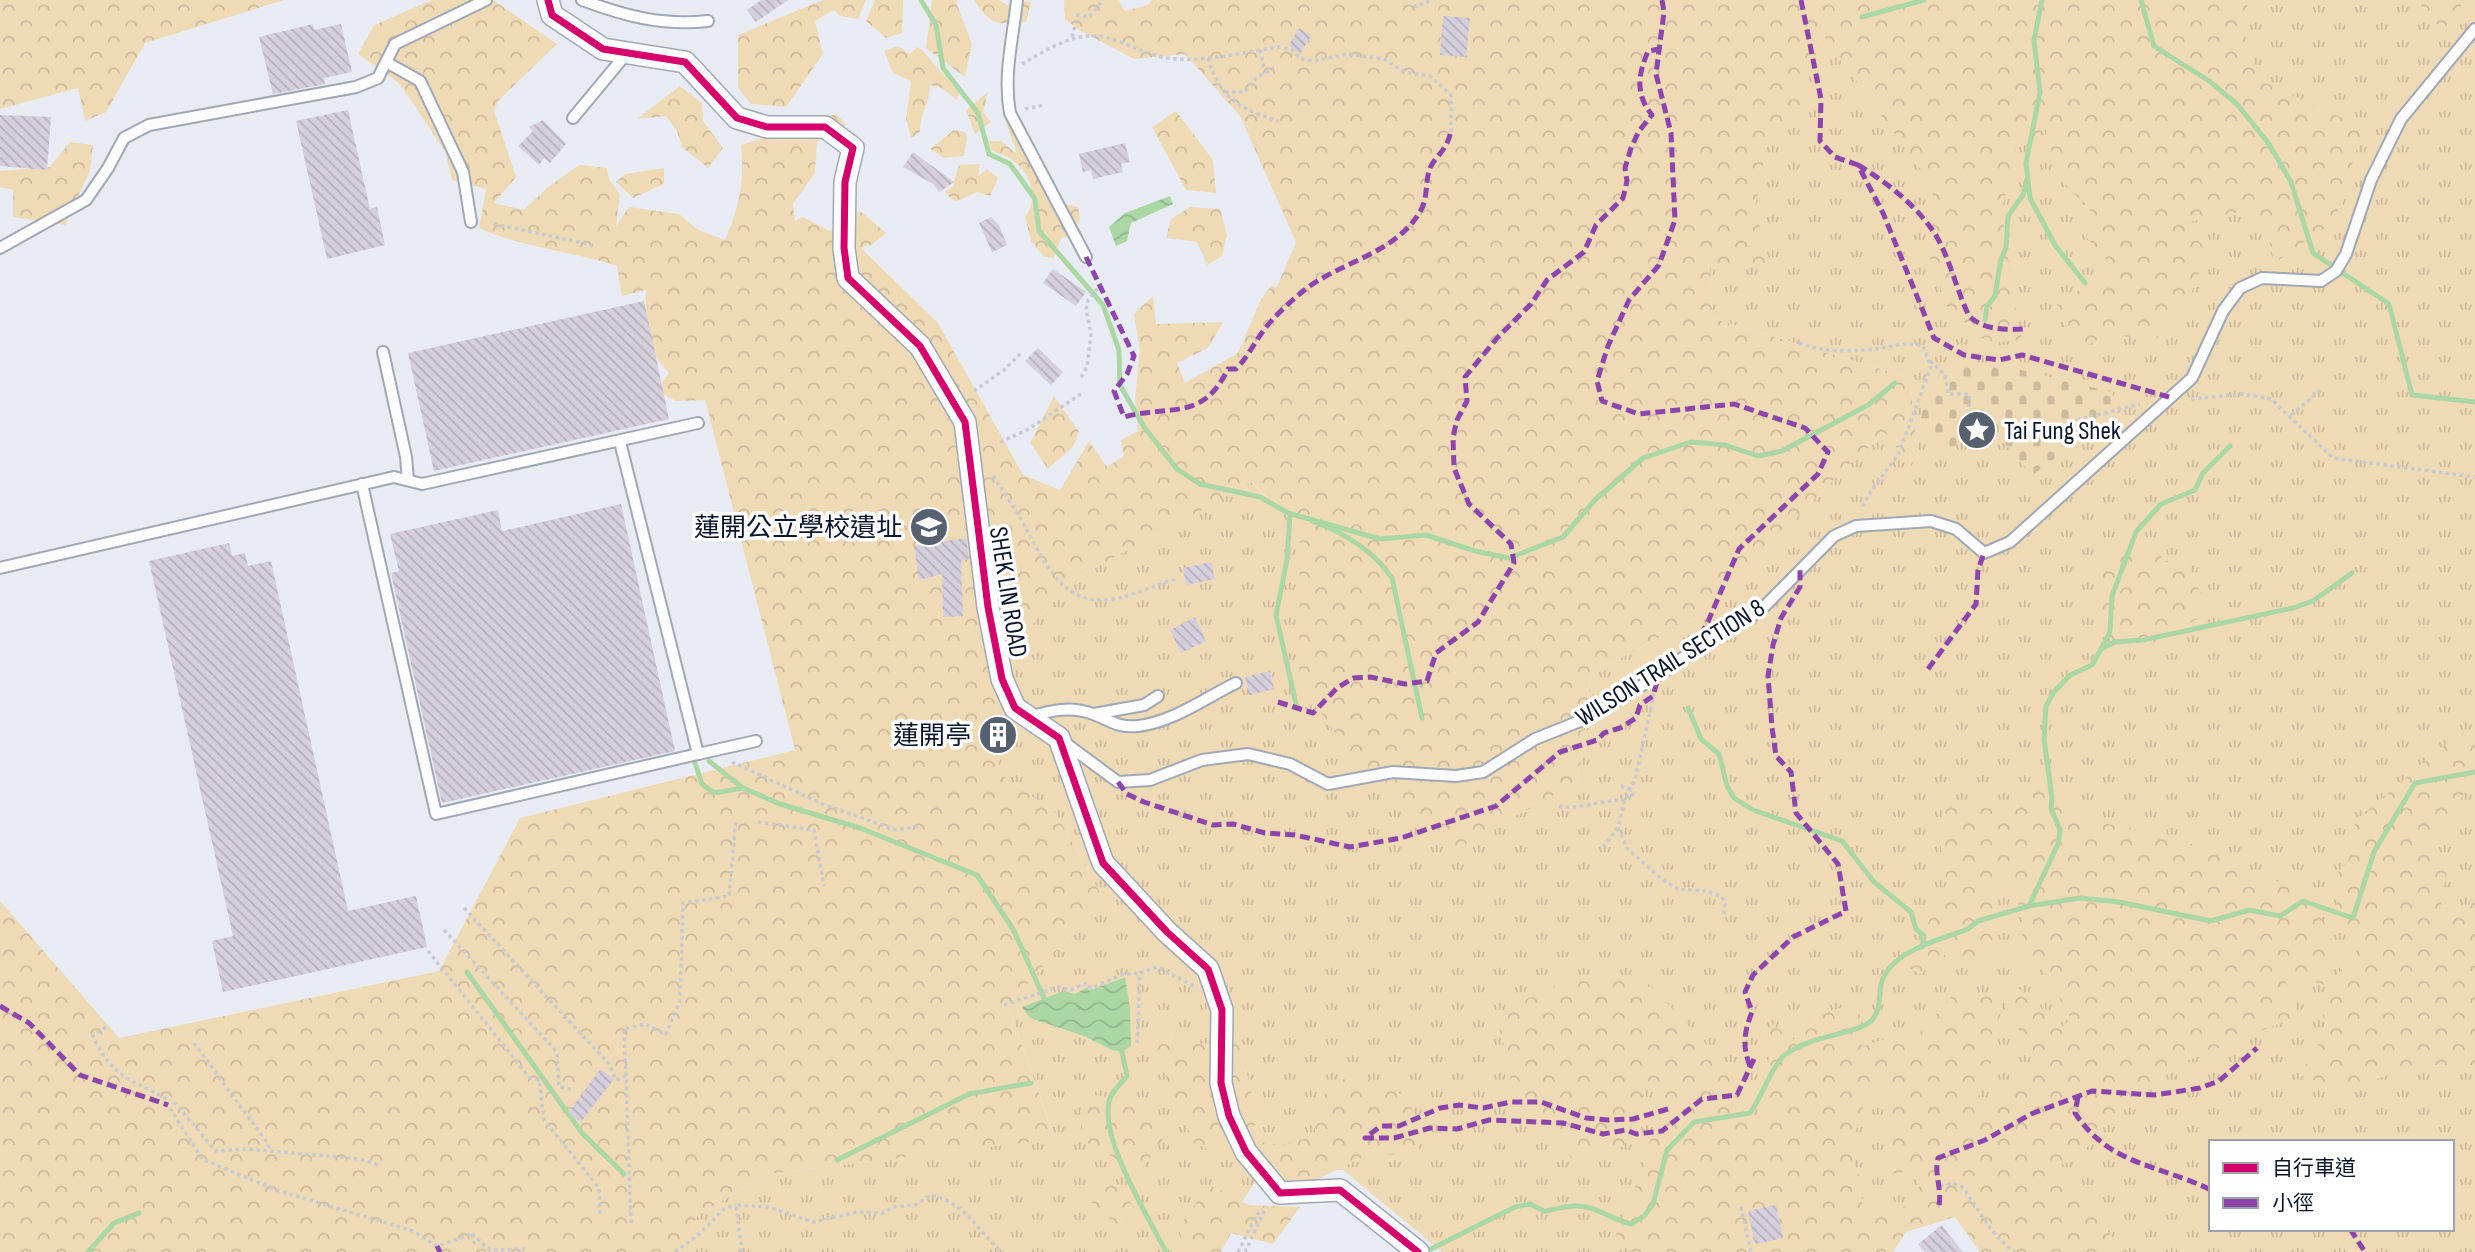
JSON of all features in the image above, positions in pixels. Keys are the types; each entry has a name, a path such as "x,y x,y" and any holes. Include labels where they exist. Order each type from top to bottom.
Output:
{"street":[{"name":"SHEK LIN ROAD","path":"548,0 552,15 603,50 685,62 737,118 767,127 825,127 853,148 845,181 844,248 848,278 920,346 965,422 988,607 1002,679 1016,708 1059,738"},
{"path":"1059,738 1103,863 1208,969 1222,1010 1221,1083 1229,1116 1245,1152 1280,1193 1340,1190 1418,1252"}],"lane":[{"path":"0,248 86,200 124,138 149,125 356,87 378,78 394,44 486,0"},
{"path":"582,0 626,17 676,24 708,21"},
{"path":"1017,0 1006,94 1010,114 1086,257"},
{"name":"WILSON TRAIL SECTION 8","path":"1059,738 1118,782 1150,780 1202,760 1248,754 1290,764 1328,783 1393,772 1456,776 1483,772 1535,739 1590,717 1659,675 1716,634 1759,612 1834,536 1852,528 1931,521 1956,529 1984,553 2010,542 2196,373 2222,311 2240,288 2262,278 2321,281 2336,271 2346,254 2377,167 2401,119 2475,29"},
{"path":"573,118 627,53"},
{"path":"386,62 420,81 463,172 471,222"},
{"path":"383,352 406,457 408,480"},
{"path":"0,568 394,477 422,484 698,423"},
{"path":"620,442 703,753"},
{"path":"362,484 436,814 756,741"},
{"path":"1094,714 1112,725 1139,726 1185,711 1236,683"},
{"path":"1027,718 1052,709 1094,714 1144,705 1158,696"}],"path":[{"path":"1072,38 1078,15 1089,17 1103,0"},
{"path":"1413,7 1433,0"},
{"path":"1008,71 1072,38 1112,38 1152,55 1168,58 1208,58 1279,47 1292,50 1301,59 1314,61 1348,54 1384,58 1404,72 1430,76 1451,95 1451,132"},
{"path":"1260,50 1265,72"},
{"path":"1208,58 1216,85 1241,108 1278,121"},
{"path":"1223,91 1245,92 1265,72 1274,68"},
{"path":"1023,110 1044,105"},
{"path":"494,224 597,246"},
{"path":"1081,377 1087,366 1091,334 1086,309 1088,300 1100,286"},
{"path":"1799,343 1815,350 1877,349 1908,342 1923,346 1930,361 1931,367 1898,455 1871,491 1852,528"},
{"path":"974,391 1004,370 1021,353"},
{"path":"1930,361 1945,375 1948,394 1969,394 1969,421 1978,430"},
{"path":"2291,415 2322,389"},
{"path":"1000,442 1027,430 1081,394"},
{"path":"2077,420 2169,397 2172,409 2193,399 2242,394 2271,399 2291,415 2333,458 2475,477"},
{"path":"968,450 981,457 1018,514 1044,563 1059,580 1081,596 1104,600 1176,579"},
{"path":"1603,847 1618,828 1659,675"},
{"path":"703,753 774,779 825,805 896,830 921,826"},
{"path":"1621,786 1630,789 1634,797"},
{"path":"1559,806 1567,808 1609,799 1625,800"},
{"path":"631,1223 624,1029 645,1024 666,1034 680,1001 683,903 729,896 736,819"},
{"path":"758,822 814,830 824,886"},
{"path":"1618,828 1627,848 1664,881 1678,889 1707,891 1722,897 1725,904 1723,918"},
{"path":"464,908 610,1065 616,1080 626,1076"},
{"path":"444,930 557,1052 559,1087 571,1089"},
{"path":"428,951 530,1078 539,1080 544,1120 600,1188 600,1214"},
{"path":"1004,1005 1057,987 1071,990 1087,983 1091,988 1124,974 1140,973 1157,967 1194,987 1194,956"},
{"path":"1137,1043 1140,973"},
{"path":"106,1027 93,1036 105,1062 113,1070 167,1099 168,1105 202,1159 276,1190 413,1231 437,1246 472,1234"},
{"path":"194,1043 268,1144 270,1151"},
{"path":"174,1102 216,1151 270,1151 360,1159 378,1165"},
{"path":"1940,1186 1952,1183 1962,1187 1992,1231 2006,1247 2015,1252"},
{"path":"1245,1252 1264,1211 1280,1193"},
{"path":"675,1252 698,1236 725,1208 736,1205 769,1207 813,1222 859,1212 883,1213 892,1207 915,1205 931,1195 950,1200 967,1213 1002,1252"},
{"path":"736,1205 742,1252"},
{"path":"1741,1207 1751,1252"},
{"path":"1238,1252 1257,1214 1264,1211"},
{"path":"472,1234 475,1247"},
{"path":"472,1234 490,1250 525,1249"}],"green space":[{"path":"0,0 284,0 145,43 106,112 85,121 78,88 0,109"},
{"path":"432,0 493,0 557,44 498,101 494,111 516,177 494,203 524,210 547,188 579,165 607,168 609,179 620,194 616,226 629,207 679,214 698,230 725,240 740,194 741,145 836,114 846,125 817,142 815,173 793,204 795,221 803,217 830,231 860,211 886,233 873,244 861,248 938,323 1023,475 1060,490 1089,441 1107,467 1124,456 1121,440 1138,431 1135,399 1140,350 1134,314 1153,296 1156,324 1223,322 1208,348 1177,363 1185,383 1238,353 1261,299 1271,286 1277,287 1296,242 1240,116 1185,54 1134,59 1079,30 1065,19 1064,0 1119,0 1124,11 1148,5 1152,0 2247,0 2246,38 2258,79 2363,128 2335,221 2274,263 2267,230 2253,209 2184,223 2208,252 2186,306 2153,342 2108,333 2077,351 2056,302 2122,269 2112,266 2087,238 2090,207 2063,181 2045,129 2016,148 2002,210 2012,291 2022,340 1987,343 1946,305 1930,257 1933,186 1824,37 1805,76 1801,126 1770,129 1755,208 1771,266 1710,264 1712,318 1910,378 1918,457 1911,466 1885,433 1845,468 1701,615 1591,674 1577,782 1458,848 1362,771 1299,682 1300,528 1252,482 1076,578 995,663 998,772 1057,815 1103,898 1008,1006 1055,1139 767,1174 697,1216 682,1252 0,1252 0,901 119,1038 439,971 520,818 795,750 705,400 676,401 656,391 669,373 645,344 646,290 622,296 617,266 530,245 479,228 486,189 452,180 445,151 399,83 358,54 374,25"},
{"path":"823,0 866,0 858,19 840,16 834,10 815,21 823,54 786,107 751,104 738,88 738,35"},
{"path":"875,0 903,0 902,33 886,38 866,21"},
{"path":"932,0 958,0 956,2 972,44 965,77 926,48"},
{"path":"974,0 999,0 1007,5 1015,0 1031,2 1026,22 1001,23 990,19"},
{"path":"1700,0 2475,0 2475,1252 2123,1252 2056,1163 1980,1188 1873,1252 1442,1252 1343,1170 1264,1168 1210,1252 682,1252 697,1216 767,1174 1055,1138 1008,1006 1103,898 1057,815 998,772 995,663 1076,578 1251,482 1300,528 1300,682 1577,782 1591,674 1701,615 1845,468 1885,433 1912,465 1918,457 1910,378 1712,318"},
{"path":"2416,0 2465,0 2443,31"},
{"path":"898,46 910,54 917,47 923,51 959,92 957,100 942,88 930,85 920,132 911,138 906,118 911,81 893,73 884,51"},
{"path":"680,86 702,103 703,121 723,148 708,168 682,147 677,131 666,116 637,119"},
{"path":"988,92 983,112 991,122 975,134 966,110"},
{"path":"1176,111 1213,160 1216,193 1186,190 1152,127"},
{"path":"1006,112 1065,204 1078,207 1080,220 1069,237 1061,238 1054,258 1044,257 1031,241 1025,217 1032,196 1022,168 1008,157 991,150 989,141 1001,141 1017,154 1004,117"},
{"path":"954,130 965,132 967,138 964,156 944,158 930,149"},
{"path":"70,142 93,145 90,171 65,225 13,217 13,190 0,187 0,171 50,167"},
{"path":"980,164 978,176 987,169 998,178 990,196 977,192 955,202 945,192 952,187 959,165"},
{"path":"664,168 664,184 633,198 616,182 625,174"},
{"path":"1190,207 1220,209 1227,235 1222,256 1207,265 1197,242 1166,238 1171,219"},
{"path":"2006,366 2111,392 2121,411 2032,475 1988,425 1969,430 1946,456 1915,423 1950,368"},
{"path":"1054,396 1079,432 1073,447 1048,469 1030,443"},
{"path":"2114,547 2153,547 2165,561 2186,561 2210,613 2136,649 2102,635 2101,569"},
{"path":"2460,732 2475,743 2471,772 2462,798 2431,847 2448,863 2441,907 2467,912 2475,887 2475,1065 2436,1065 2335,1088 2300,1075 2327,1029 2323,1015 2328,986 2283,973 2298,1016 2174,1066 2117,1110 2077,1160 2059,1165 2123,1252 1980,1252 1955,1217 1906,1232 1893,1252 1633,1252 1613,1242 1643,1167 1665,1085 1648,1081 1624,1146 1575,1162 1508,1087 1512,1072 1495,1014 1565,981 1643,978 1706,1044 1764,1130 1771,1023 1793,1040 1817,1014 1859,1003 1862,1047 1881,1040 1911,1043 1958,989 2003,1000 2015,985 2063,1027 2071,1018 2042,968 2017,964 2023,927 2014,882 1992,885 1995,965 1944,955 1920,974 1908,967 1947,882 1939,837 1945,801 1997,810 2026,789 2060,783 2078,825 2108,824 2204,847 2260,879 2308,885 2333,943 2329,985 2357,950 2329,884 2349,859 2355,821","holes":["2003,1001 2041,1070 1975,1119 1974,1109 1991,1063","1892,1071 1892,1174 1918,1169 1920,1203 1887,1210 1862,1209 1862,1185 1850,1151 1867,1093"]},
{"path":"1155,1030 1171,1032 1199,1044 1240,1040 1258,1123 1214,1153 1194,1143 1157,1055"},
{"path":"1353,1072 1410,1098 1420,1153 1363,1157 1316,1180 1264,1186 1250,1142 1283,1145 1315,1136 1315,1102"},
{"path":"1097,1095 1127,1102 1155,1116 1163,1139 1140,1172 1082,1140 1080,1110"},
{"path":"1108,1174 1134,1207 1120,1229 1089,1200"},
{"path":"1209,1185 1249,1205 1300,1207 1273,1244 1231,1233 1221,1252 1187,1252 1178,1228"}],"water":[{"path":"1170,196 1173,204 1131,223 1127,241 1116,246 1109,227 1125,213"},
{"path":"1125,977 1130,1008 1131,1046 1122,1052 1030,1018 1022,1007 1064,991 1075,994 1088,987 1089,991"}],"building":[{"path":"761,0 788,0 756,22 747,10"},
{"path":"1443,16 1470,18 1466,57 1440,55"},
{"path":"313,24 314,30 341,24 352,72 324,78 325,84 273,94 259,37"},
{"path":"1299,28 1311,36 1300,54 1289,45"},
{"path":"348,110 370,209 377,207 385,245 327,259 296,121"},
{"path":"0,115 51,117 47,170 0,166"},
{"path":"543,120 566,144 550,163 544,158 539,165 518,146 533,131 529,127"},
{"path":"1125,143 1130,162 1121,164 1123,172 1093,179 1091,170 1083,172 1079,154"},
{"path":"913,152 954,182 939,192 933,184 903,167"},
{"path":"991,217 999,225 1007,245 992,252 979,223"},
{"path":"1053,269 1086,292 1076,306 1043,283"},
{"path":"644,301 669,419 434,471 408,353"},
{"path":"1038,348 1063,372 1051,385 1025,361"},
{"path":"621,504 675,751 442,803 391,573 399,571 390,534 498,510 502,531"},
{"path":"966,538 969,559 961,561 963,616 943,617 942,574 919,580 914,546"},
{"path":"229,543 232,556 245,553 248,566 271,561 348,911 416,896 427,947 223,992 212,941 233,936 149,561"},
{"path":"1211,562 1215,579 1186,585 1183,568"},
{"path":"1195,617 1206,641 1181,653 1170,630"},
{"path":"1270,671 1274,689 1249,695 1245,677"},
{"path":"600,1069 614,1079 581,1122 568,1113"},
{"path":"1776,1205 1783,1238 1755,1244 1748,1211"},
{"path":"1942,1225 1963,1252 1925,1252 1918,1244"}],"waterway":[{"path":"921,0 936,25 943,68 978,113 989,154 1010,164 1035,199 1039,231 1103,305 1119,350 1120,385 1144,427 1177,469 1200,484 1260,497 1288,513 1380,539 1426,535 1475,551 1509,558 1563,537 1595,500 1643,458 1691,442 1725,445 1758,456 1782,451 1868,405 1895,383"},
{"path":"1862,17 1924,0"},
{"path":"2042,0 2034,40 2040,92 2026,163 2030,198 2055,245 2085,283"},
{"path":"2141,0 2154,46 2209,81 2237,104 2269,144 2291,182 2313,253 2389,304 2412,395 2475,402"},
{"path":"1985,320 1987,306 1995,296 2001,259 2006,248 2008,216 2023,195 2027,179"},
{"path":"2101,649 2110,632 2112,596 2136,532 2161,504 2195,490 2203,473 2230,446"},
{"path":"1290,514 1287,560 1276,615 1296,704"},
{"path":"1312,521 1336,531 1367,551 1392,578 1422,718"},
{"path":"2029,906 2058,844 2060,830 2051,808 2044,739 2046,706 2054,692 2070,675 2092,665 2101,649 2115,642 2143,640 2293,608 2313,601 2352,573"},
{"path":"1688,708 1701,739 1719,754 1727,786 1734,798 1753,810 1842,841 1874,882 1911,912 1916,929 1924,936 1922,947"},
{"path":"709,761 743,788"},
{"path":"695,763 702,784 714,793 743,788 780,804 860,828 977,875 1013,929 1044,998"},
{"path":"1425,1252 1515,1207 1530,1204 1544,1211 1569,1206 1585,1207 1632,1224 1645,1215 1653,1204 1667,1150 1694,1122 1750,1113 1781,1058 1786,1054 1808,1043 1864,1026 1871,1021 1878,1007 1882,981 1896,961 1919,947 1968,929 1978,921 2029,906 2080,898 2119,902 2211,921 2249,910 2280,916 2303,901 2353,918 2374,852 2415,783 2475,772"},
{"path":"467,972 582,1133 624,1174"},
{"path":"1122,1052 1127,1076 1110,1098 1108,1114 1111,1133 1137,1198 1166,1252"},
{"path":"837,1160 969,1094 1031,1083"},
{"path":"88,1252 114,1223 139,1213"}],"marked path":[{"path":"1662,0 1664,12 1656,74 1671,133 1675,220 1659,265 1629,300 1608,346 1597,381 1602,401 1639,414 1734,404 1805,428 1828,452 1818,474 1739,549 1707,624 1688,654"},
{"path":"1801,0 1821,99 1820,141 1835,157 1858,165 1883,213 1934,338 1964,355 1999,360 2022,355 2169,397"},
{"path":"1278,702 1313,713 1337,688 1353,678 1370,677 1405,684 1427,681 1436,653 1478,622 1514,563 1511,544 1469,504 1454,468 1453,437 1457,420 1467,401 1465,377 1498,337 1531,304 1547,280 1584,252 1596,225 1623,198 1627,181 1625,168 1631,148 1639,131 1652,115 1643,100 1640,76 1648,51 1660,49"},
{"path":"1086,257 1134,356 1127,374 1114,391 1124,417 1196,404 1208,397 1228,369 1236,369 1272,320 1302,292 1382,247 1410,225 1423,205 1430,168 1446,145 1451,132"},
{"path":"1858,165 1903,197 1923,217 1943,248 1969,316 1988,327 2024,329"},
{"path":"1928,669 1976,604 1978,570 1984,553"},
{"path":"1750,1066 1745,1039 1752,1012 1745,992 1753,975 1793,937 1846,911 1838,864 1796,813 1791,772 1776,756 1772,727 1768,676 1773,645 1781,618 1800,587 1800,570"},
{"path":"1118,782 1127,794 1144,802 1213,825 1233,824 1265,833 1295,835 1350,847 1401,838 1496,806 1560,752 1597,740 1604,733 1620,728 1636,718 1640,705 1653,696 1659,675"},
{"path":"0,1006 29,1023 80,1075 168,1105"},
{"path":"1939,1205 1938,1158 1985,1140 2031,1114 2092,1091 2154,1095 2200,1088 2219,1081 2257,1048"},
{"path":"1668,1109 1633,1119 1609,1120 1586,1118 1541,1102 1511,1102 1483,1108 1459,1105 1440,1108 1399,1126 1381,1126 1365,1138 1394,1138 1430,1128 1457,1129 1489,1120 1563,1123 1603,1134 1626,1130 1636,1134 1662,1131 1702,1099 1737,1095 1754,1059"},
{"path":"2078,1097 2075,1113 2104,1144 2136,1162 2209,1189"},
{"path":"2351,1231 2365,1252"},
{"path":"437,1246 440,1252"}],"cycle path":[{"path":"548,0 552,15 603,49 685,62 737,118 767,127 825,127 853,148 845,182 844,248 848,278 920,346 965,422 988,607 1002,679 1015,708 1059,738 1103,863 1167,932 1208,969 1222,1010 1221,1083 1229,1116 1246,1152 1280,1193 1340,1190 1418,1252"}],"place":[{"name":"Tai Fung Shek","path":"1977,430"},
{"name":"蓮開公立學校遺址","path":"929,527"},
{"name":"蓮開亭","path":"998,735"}]}
